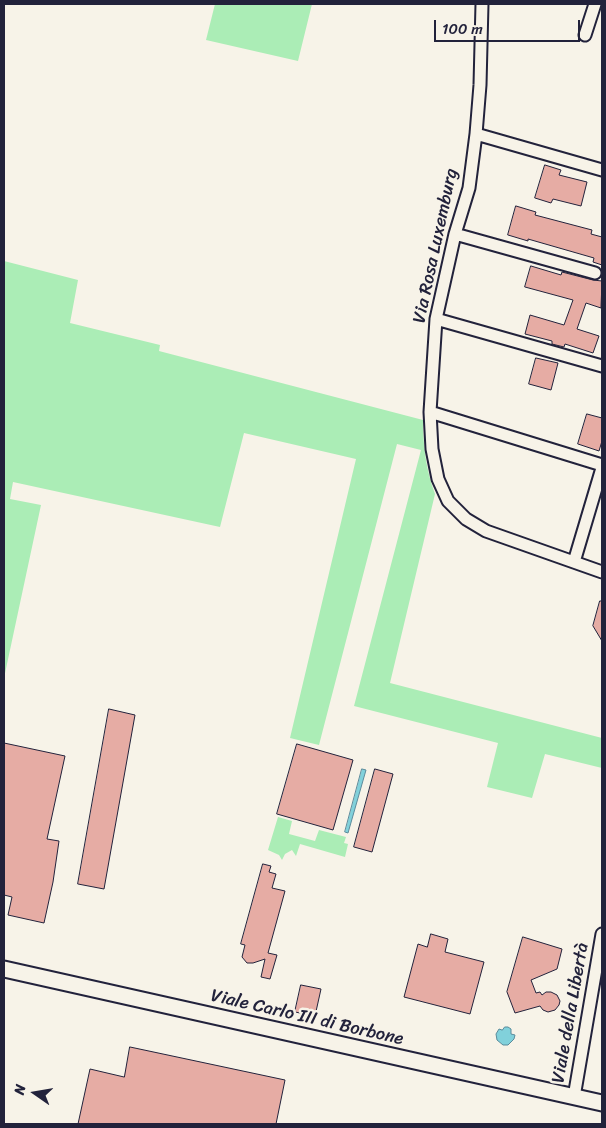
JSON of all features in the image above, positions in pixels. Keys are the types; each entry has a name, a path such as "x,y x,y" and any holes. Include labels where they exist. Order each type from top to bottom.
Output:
{"main road":[{"name":"Viale Carlo III di Borbone","path":"4,969 602,1104"}],"street":[{"name":"Via Rosa Luxemburg","path":"482,4 476,134 469,188 436,319 430,412 432,449 438,479 448,501 466,519 486,531 602,572"},
{"path":"585,35 596,4"},
{"path":"476,134 602,170"},
{"path":"456,234 594,274"},
{"path":"436,319 602,366"},
{"path":"430,412 602,467 574,562"},
{"name":"Viale della Libertà","path":"574,1097 602,934"}],"green space":[{"path":"215,4 312,4 298,61 206,40"},
{"path":"4,261 78,280 70,323 160,345 159,351 423,420 429,476 435,494 390,683 602,738 602,768 545,754 532,798 487,787 498,743 354,706 421,450 397,444 319,745 290,738 356,459 244,433 220,527 13,482 10,499 41,505 4,678"},
{"path":"278,817 292,821 289,834 315,841 319,830 346,837 344,843 348,844 345,857 300,844 296,856 292,850 285,854 282,860 279,855 268,850"}],"water":[{"path":"362,769 366,770 348,833 345,832"},
{"path":"505,1027 511,1029 511,1034 515,1035 508,1045 503,1045 497,1040 496,1034 499,1029 502,1030"}],"building":[{"path":"545,165 561,170 559,175 587,182 581,206 553,199 551,203 535,198"},
{"path":"516,206 536,212 535,215 592,230 591,234 602,237 602,265 593,262 594,258 508,235"},
{"path":"531,266 561,275 562,272 602,281 601,308 586,303 577,329 599,336 593,353 565,344 564,347 552,344 552,341 525,334 530,315 564,325 573,300 525,287"},
{"path":"536,358 558,363 551,390 529,384"},
{"path":"587,414 602,418 602,441 599,451 578,444"},
{"path":"600,601 602,601 602,641 593,626"},
{"path":"109,709 135,715 104,889 78,884"},
{"path":"4,743 65,756 47,839 59,841 44,923 8,915 12,897 4,895"},
{"path":"297,744 353,760 333,830 277,814"},
{"path":"375,769 393,774 372,852 354,847"},
{"path":"263,864 271,866 269,872 276,874 272,888 285,891 268,953 277,955 270,979 261,977 265,959 247,963 242,957 245,945 241,944"},
{"path":"431,934 448,939 445,952 484,962 470,1014 404,997 418,944 427,947"},
{"path":"523,937 562,949 557,969 531,980 536,993 540,992 542,995 546,992 551,992 557,995 560,1001 555,1010 548,1012 540,1006 515,1013 507,992"},
{"path":"301,985 321,989 315,1016 295,1012"},
{"path":"130,1047 285,1080 276,1124 78,1124 90,1069 124,1077"}]}
